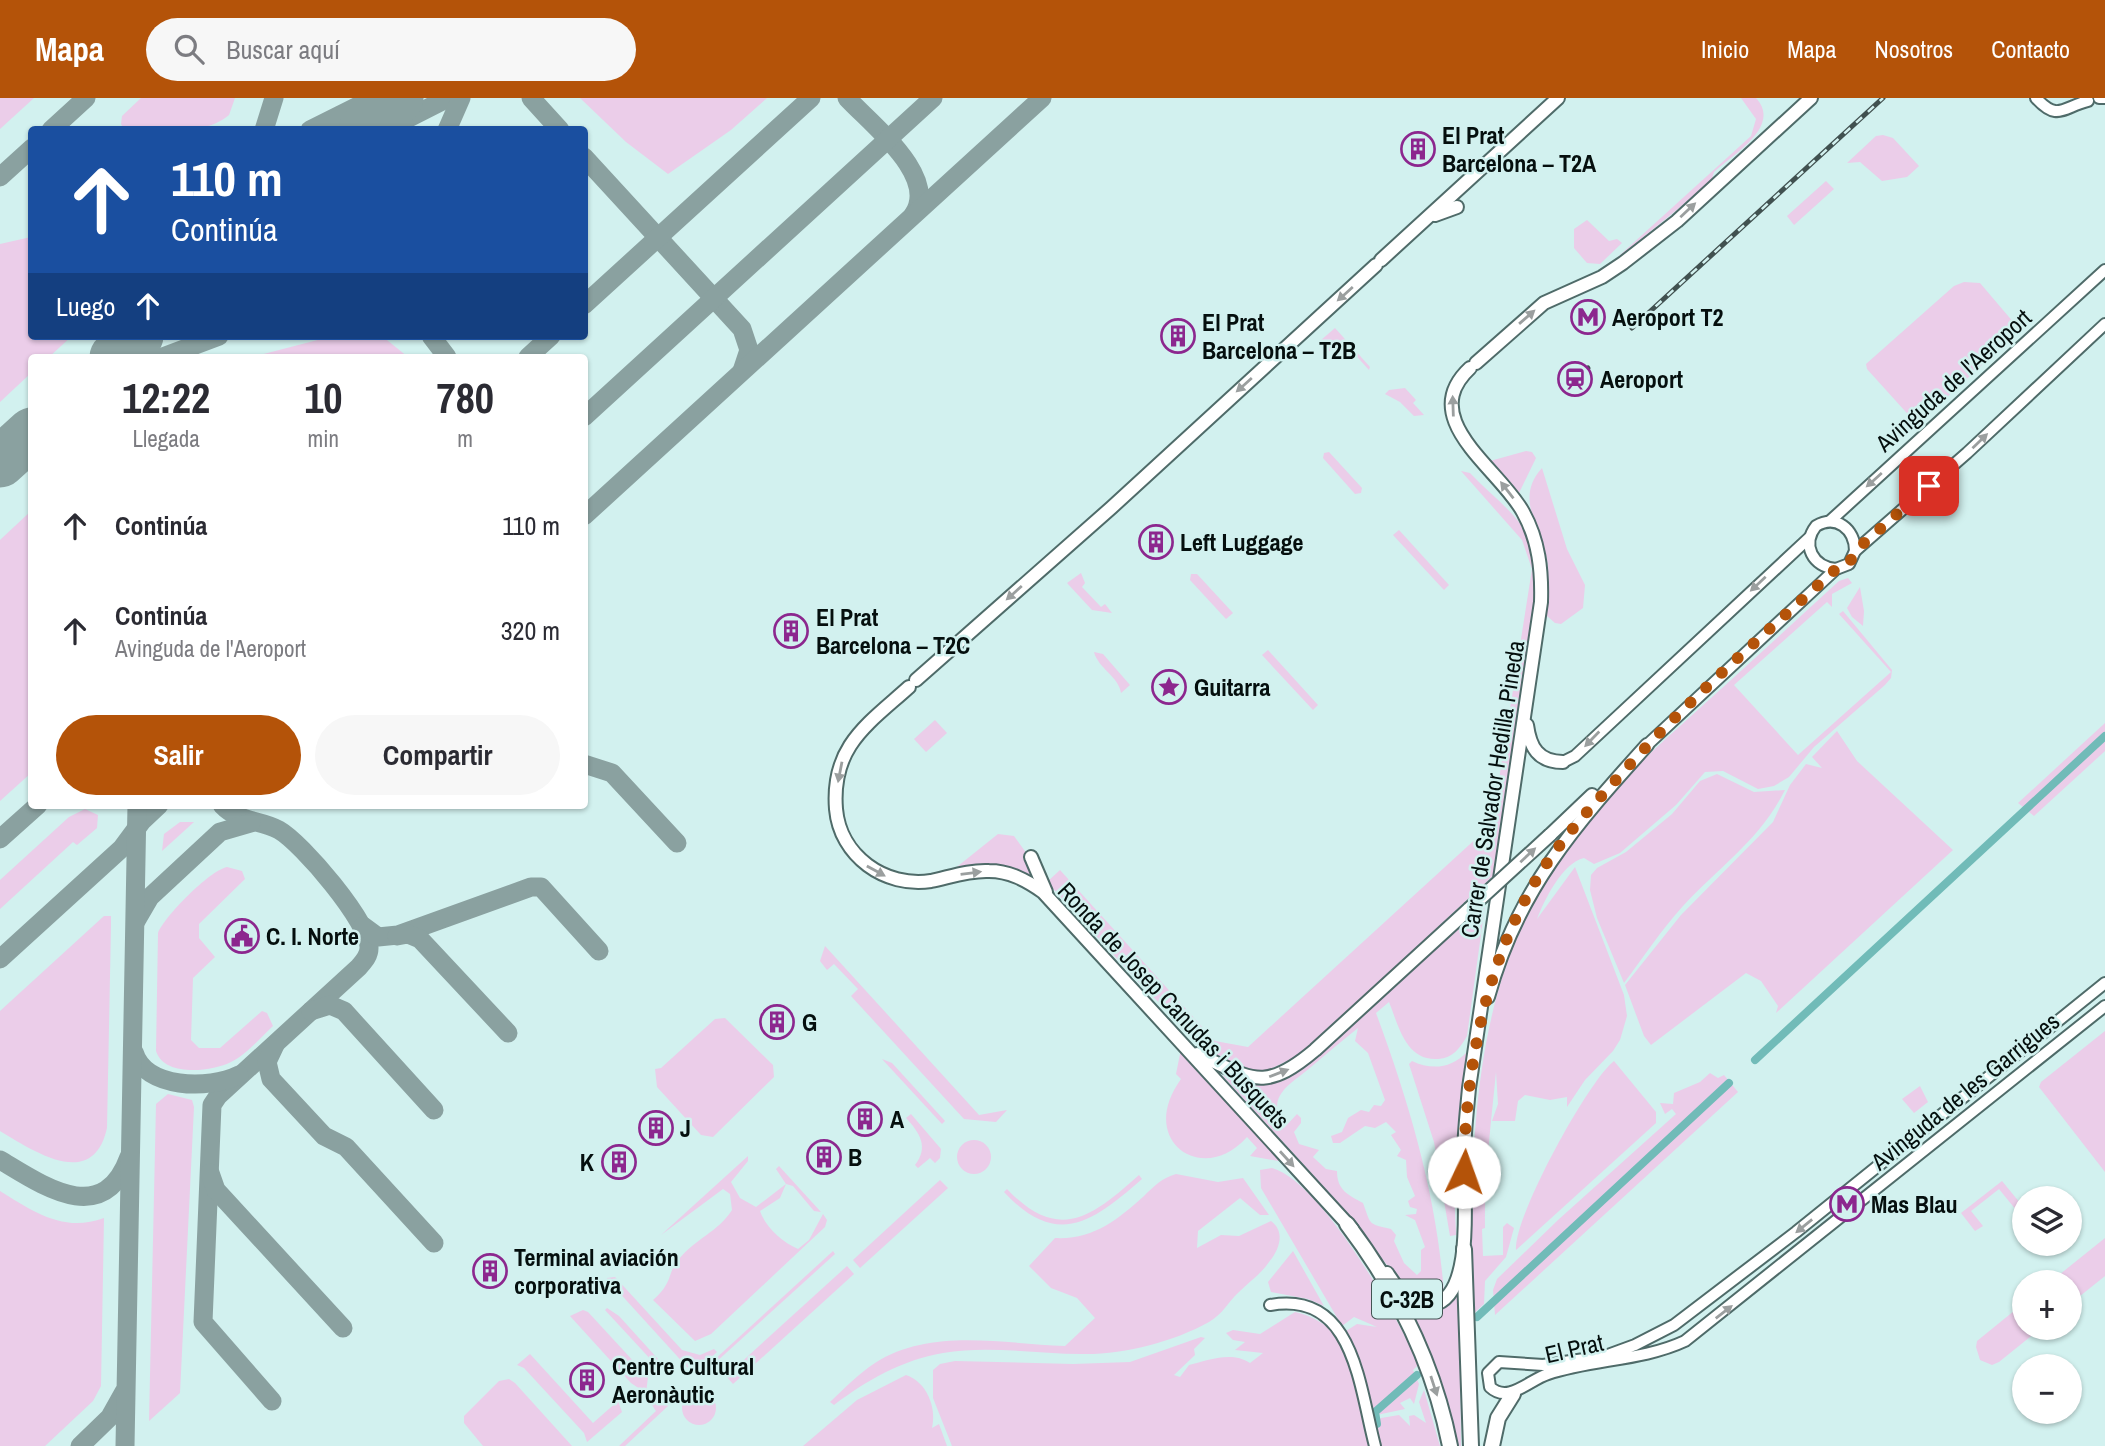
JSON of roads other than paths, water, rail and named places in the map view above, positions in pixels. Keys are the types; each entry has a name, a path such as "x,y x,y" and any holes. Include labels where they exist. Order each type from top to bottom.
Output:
{"highway":[{"name":"C-32B","path":"1347,1224 1388,1286 1417,1340 1435,1386 1450,1446"},
{"name":"C-32B","path":"1464,1249 1471,1446"},
{"path":"1469,1392 1478,1446"},
{"path":"1492,1446 1498,1418 1513,1394"}],"main road":[{"name":"Ronda de Josep Canudas i Busquets","path":"1347,1224 1049,898 1024,880 999,872 976,872 930,881 904,881 876,872 853,853 837,815 837,788 843,755 861,728 1111,508 1558,98"},
{"name":"Carrer de Salvador Hedilla Pineda","path":"1464,1249 1464,1154 1475,1048 1539,625 1541,566 1523,512 1454,423 1451,403 1453,388 1473,365 1544,303 1602,277 1633,255 1676,220 1811,98"},
{"path":"1428,218 1457,207"},
{"path":"1525,710 1529,739 1534,751 1547,760 1563,762"},
{"path":"1193,1053 1242,1076 1262,1078 1288,1070 1315,1050 1647,745"},
{"path":"1475,1048 1503,955 1538,878 1569,833 1647,745"},
{"path":"1031,857 1049,898"},
{"name":"C-32B","path":"1347,1224 1362,1237 1403,1295 1415,1304 1433,1305 1451,1294 1457,1284 1464,1249"}],"street":[{"path":"2036,98 2049,110 2063,111 2092,99 2105,98"},
{"path":"2063,111 2074,98"},
{"name":"Avinguda de l'Aeroport","path":"1563,762 1575,756 1809,538 1815,526 1830,521 2105,270"},
{"path":"1647,745 1836,569 1849,564 1855,551 1967,453 2105,324"},
{"path":"1830,521 1849,530 1855,551"},
{"path":"1809,538 1808,546 1820,565 1836,569"},
{"name":"Avinguda de les Garrigues","path":"1513,1394 1497,1392 1489,1384 1489,1371 1496,1363 1543,1366 1590,1359 1620,1351 1658,1335 1720,1293 2105,984"},
{"name":"Avinguda de les Garrigues","path":"1648,1353 1674,1346 1698,1333 2105,1006"},
{"path":"1270,1305 1285,1302 1307,1304 1334,1322 1354,1364 1375,1446"},
{"name":"El Prat","path":"1513,1394 1549,1374 1648,1353"}],"waterway":[{"path":"1755,1060 2105,736"},
{"path":"1477,1317 1729,1083"},
{"path":"1377,1424 1375,1412 1417,1375"}],"railway":[{"path":"1632,328 1883,98"},
{"path":"1582,373 1588,368"}],"place":[{"name":"El Prat Barcelona – T2A","path":"1418,149"},
{"name":"Aeroport T2","path":"1588,317"},
{"name":"El Prat Barcelona – T2B","path":"1178,336"},
{"name":"Aeroport","path":"1575,379"},
{"name":"Left Luggage","path":"1156,542"},
{"name":"El Prat Barcelona – T2C","path":"791,631"},
{"name":"Guitarra","path":"1169,687"},
{"name":"C. I. Norte","path":"242,936"},
{"name":"G","path":"777,1022"},
{"name":"A","path":"865,1119"},
{"name":"J","path":"656,1128"},
{"name":"B","path":"824,1157"},
{"name":"K","path":"619,1162"},
{"name":"Mas Blau","path":"1847,1204"},
{"name":"Terminal aviación corporativa","path":"490,1271"},
{"name":"Centre Cultural Aeronàutic","path":"587,1380"}]}
